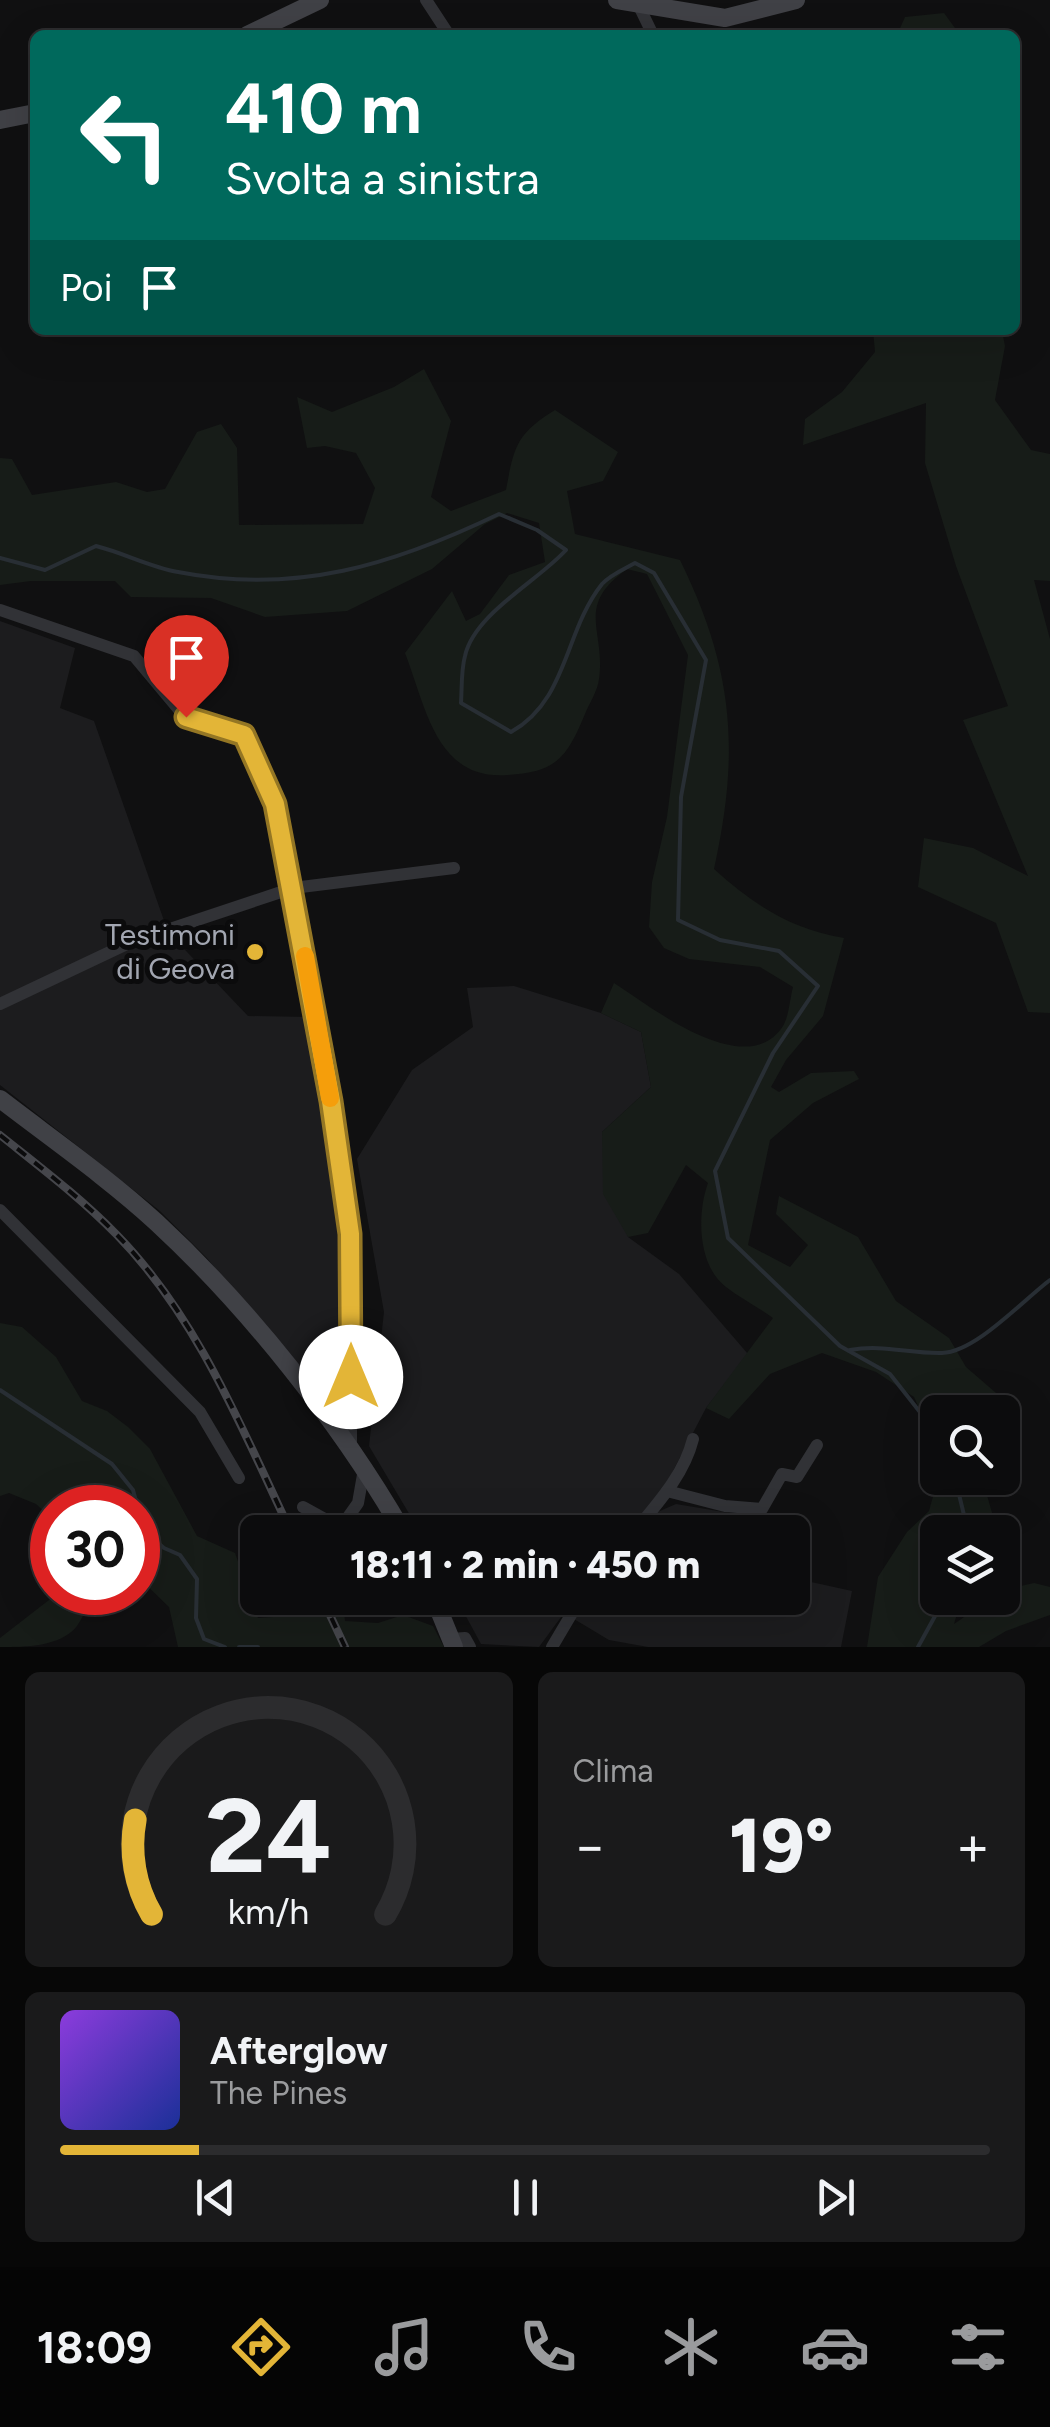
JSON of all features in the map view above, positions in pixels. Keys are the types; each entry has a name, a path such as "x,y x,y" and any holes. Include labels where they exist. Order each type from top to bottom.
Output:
{"main road":[{"path":"257,30 320,0"},
{"path":"617,0 725,18 796,0"},
{"path":"0,120 30,114"},
{"path":"0,1099 154,1220 200,1265 351,1452 392,1515"},
{"path":"441,1615 453,1643"}],"street":[{"path":"426,0 446,30"},
{"path":"638,4 651,30"},
{"path":"0,610 134,656 186,717 244,735 275,804 294,888 350,1234 351,1452"},
{"path":"0,1004 130,942 294,888 454,868"},
{"path":"0,1210 200,1412 239,1478"},
{"path":"648,1515 689,1455 692,1439"},
{"path":"668,1491 725,1506 762,1509 782,1474 797,1477 817,1445"},
{"path":"303,1507 332,1523 346,1520 358,1503 364,1469"},
{"path":"552,1647 571,1615"},
{"path":"453,1643 466,1638 470,1647"}],"shaded area":[{"path":"944,13 956,30 899,30 905,17"},
{"path":"873,335 1003,335 1005,346 995,400 1031,450 1050,454 1050,581 1034,580 1050,639 1050,1013 1028,1012 996,923 918,887 924,838 973,848 1028,876 963,720 1008,706 956,566 925,463 926,403 803,445 805,419 842,392 875,352"},
{"path":"424,369 451,421 431,497 451,511 506,490 519,443 532,427 555,410 618,452 603,481 567,491 575,534 680,560 698,600 712,638 727,711 727,786 714,869 774,914 844,938 823,1016 786,1060 771,1087 779,1092 811,1073 854,1071 859,1079 813,1103 770,1140 748,1245 790,1267 808,1245 776,1214 779,1196 858,1237 896,1301 949,1338 966,1367 998,1395 920,1395 920,1410 914,1397 876,1372 822,1353 770,1374 729,1419 706,1408 773,1318 726,1287 709,1266 701,1223 708,1183 686,1165 648,1233 628,1237 603,1194 602,1132 651,1087 641,1032 601,1013 614,983 698,1034 723,1044 746,1047 767,1041 783,1026 793,987 760,967 689,959 664,948 649,927 652,882 667,817 688,655 647,574 627,569 601,595 596,620 598,683 566,751 549,766 508,775 484,774 464,766 449,753 428,717 405,653 452,591 466,621 480,614 509,575 545,562 539,523 507,513 485,524 432,569 347,611 265,617 211,598 131,597 115,581 0,585 0,458 12,459 32,495 116,482 147,492 165,489 197,432 221,424 237,448 239,525 363,524 375,488 356,453 325,446 307,448 297,397 332,412 394,387"},
{"path":"0,621 75,648 60,708 94,721 168,932 248,1016 309,1017 344,1246 346,1355 335,1414 206,1257 160,1211 0,1085"},
{"path":"514,986 601,1013 641,1032 651,1087 602,1132 628,1237 679,1274 748,1354 706,1408 663,1490 642,1515 410,1515 369,1446 384,1312 357,1159 412,1070 473,1027 467,988"},
{"path":"0,1323 22,1327 56,1357 82,1401 107,1411 150,1449 197,1536 235,1553 240,1567 240,1615 258,1618 344,1615 345,1621 378,1623 403,1615 433,1626 444,1647 178,1647 169,1607 160,1598 160,1485 30,1485 30,1502 9,1493 0,1496"},
{"path":"933,1495 987,1495 993,1515 925,1515"},
{"path":"676,1504 742,1515 652,1515"},
{"path":"920,1520 920,1615 957,1615 954,1624 967,1615 1020,1615 1020,1586 1034,1583 1050,1587 1050,1615 1006,1631 979,1647 867,1647 878,1577 907,1532"},
{"path":"810,1582 852,1591 841,1647 648,1647 609,1640 574,1619 577,1615 810,1615"},
{"path":"30,1615 83,1615 70,1633 42,1644 0,1647 0,1638"},
{"path":"465,1615 563,1615 539,1647 481,1644"}],"waterway":[{"path":"0,558 45,570 96,546 178,572 263,580 303,577 382,561 499,514 537,530 566,550 494,612 471,641 465,656 461,703 511,732 544,702 602,584 635,563 654,573 706,660 681,797 678,920 720,940 779,951 818,986 773,1053 715,1171 728,1238 840,1346 890,1374 920,1412"},
{"path":"850,1350 955,1350 999,1324 1050,1280"},
{"path":"0,1390 112,1464 133,1490 144,1531 164,1548 180,1555 197,1579 196,1618 204,1639 225,1647"},
{"path":"959,1495 964,1515"},
{"path":"918,1647 936,1615"},
{"path":"239,1647 258,1647"}],"railway":[{"path":"0,1135 103,1221 146,1267 216,1376 283,1515"},
{"path":"330,1615 345,1647"}],"slow traffic":[{"path":"305,956 330,1098"}],"place":[{"name":"Testimoni di Geova","path":"255,952"}],"route":[{"path":"186,717 244,735 275,804 294,888 350,1234 351,1377"}]}
